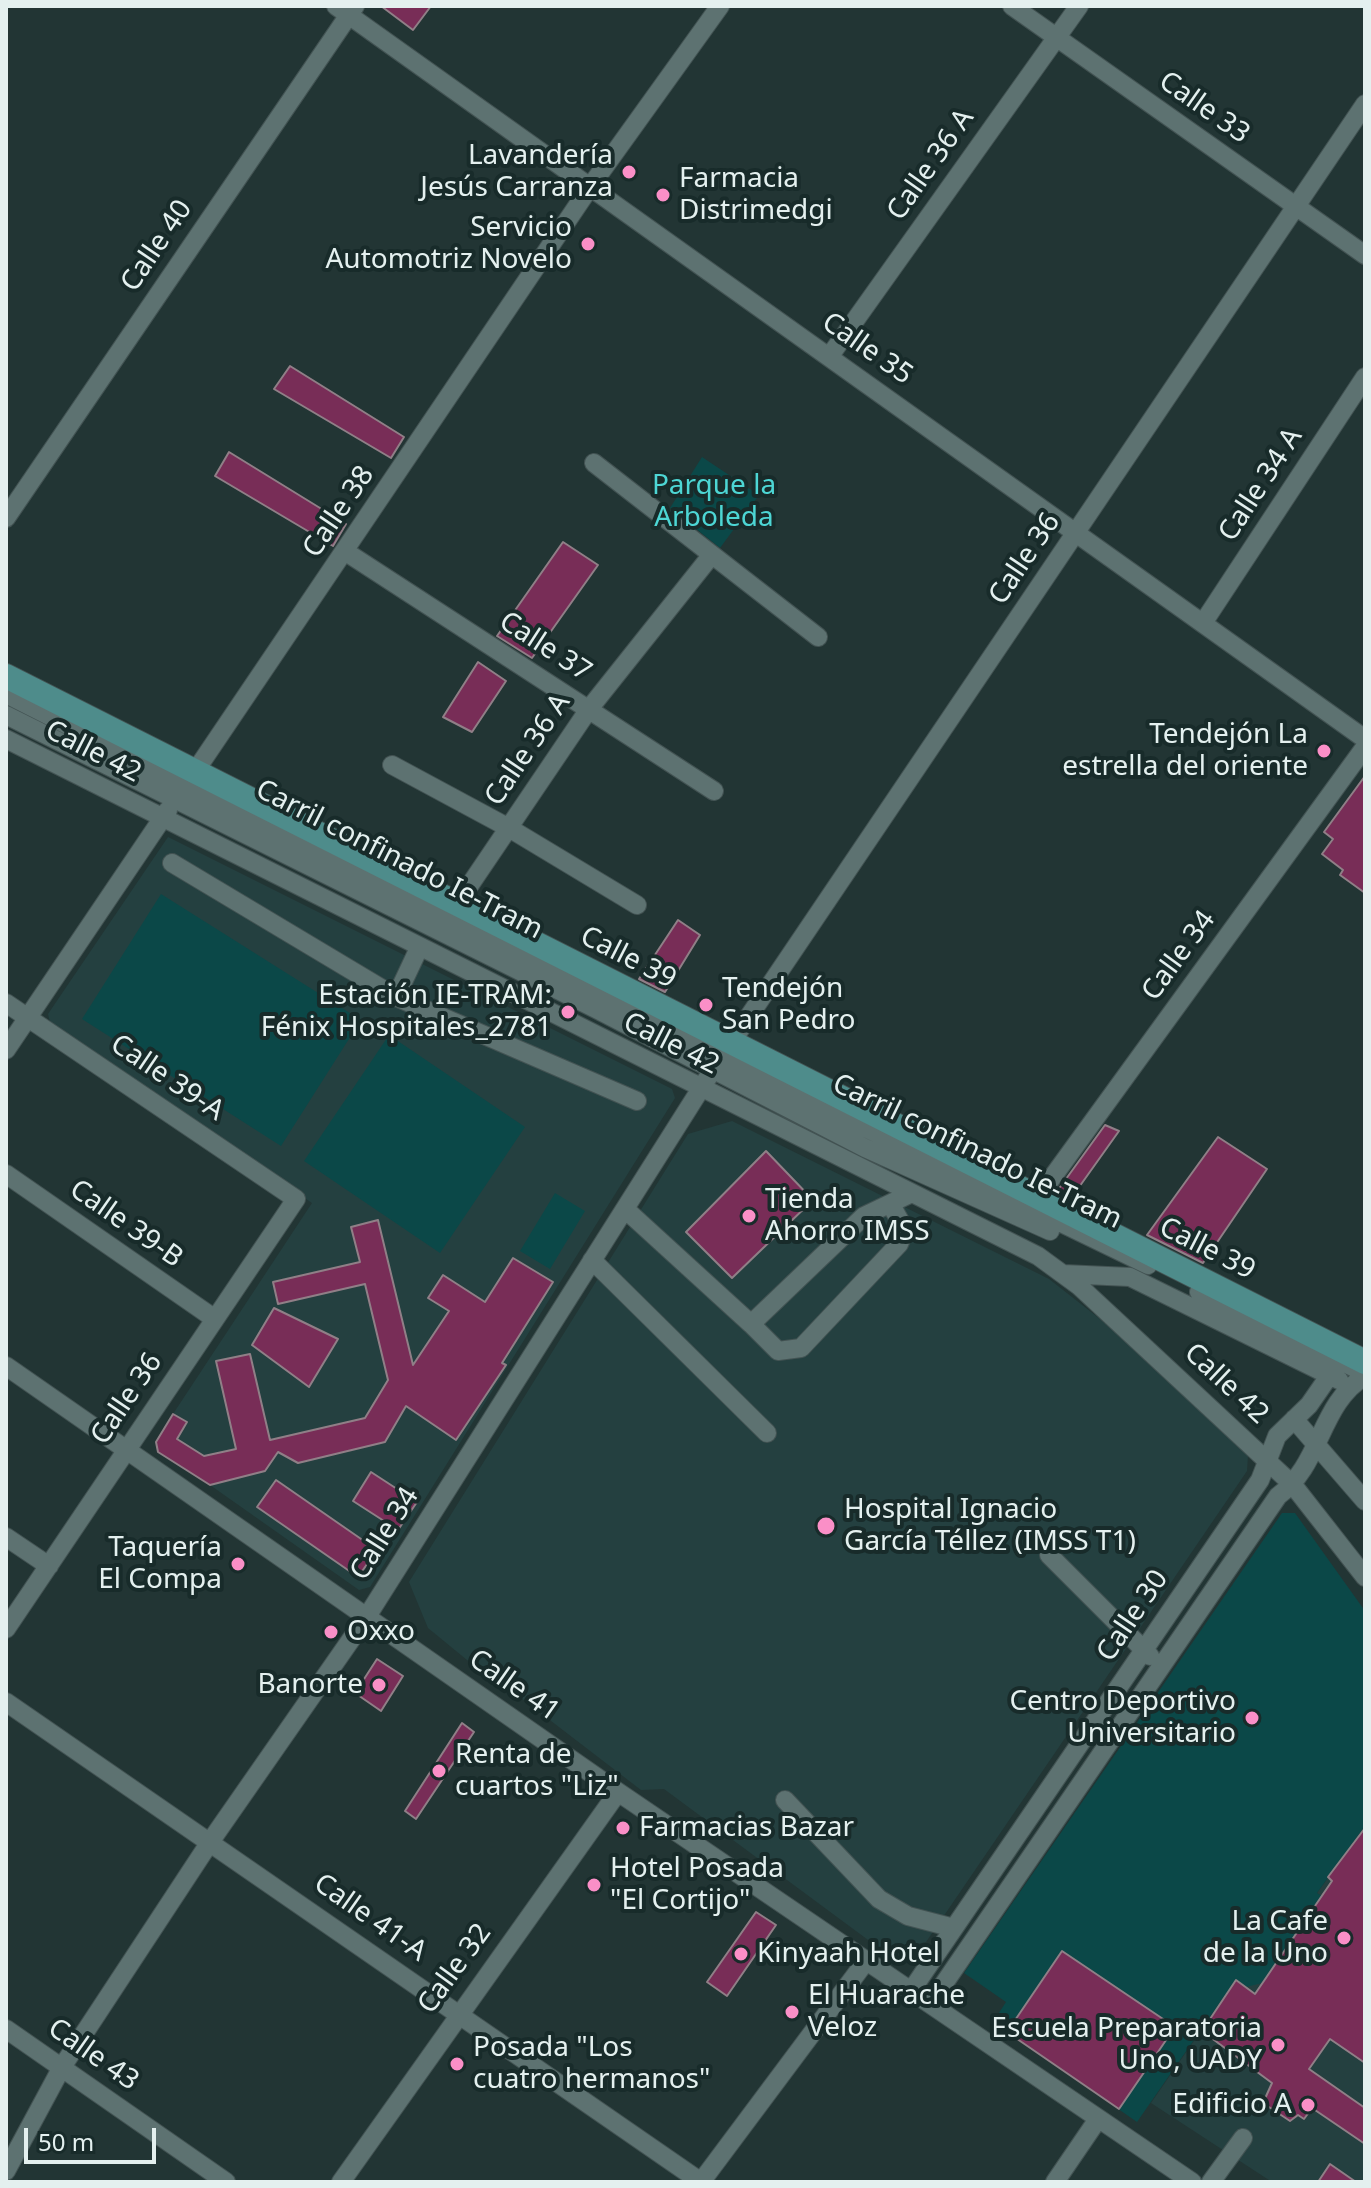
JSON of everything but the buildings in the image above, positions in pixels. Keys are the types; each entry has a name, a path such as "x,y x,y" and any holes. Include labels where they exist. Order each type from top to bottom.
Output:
{"main road":[{"name":"Calle 39","path":"6,676 186,785 457,904 722,1058 1038,1197 1335,1357"}],"street":[{"name":"Calle 38","path":"6,1050 346,552 590,187 720,6"},
{"name":"Calle 33","path":"1012,6 1365,255"},
{"name":"Calle 36 A","path":"829,357 1079,6"},
{"name":"Calle 35","path":"347,9 590,187 1365,739"},
{"name":"Calle 40","path":"6,518 347,9"},
{"name":"Calle 36","path":"722,1058 1365,104"},
{"name":"Calle 34 A","path":"1203,623 1365,377"},
{"path":"594,463 710,557 818,637"},
{"name":"Calle 37","path":"346,552 714,791"},
{"name":"Calle 36 A","path":"457,904 589,709 710,557"},
{"name":"Carril confinado Ie-Tram","path":"6,694 722,1058 1335,1357"},
{"name":"Carril confinado Ie-Tram","path":"6,715 186,785"},
{"name":"Calle 42","path":"6,739 701,1090 1038,1256 1063,1274 1267,1462"},
{"name":"Calle 34","path":"1038,1197 1365,747"},
{"path":"392,765 509,828 637,905"},
{"path":"172,863 396,997 637,1101"},
{"path":"396,997 419,948"},
{"name":"Calle 39-A","path":"6,1003 296,1199"},
{"name":"Calle 34","path":"6,2171 62,2067 210,1842 366,1618 722,1058"},
{"name":"Calle 39-B","path":"6,1174 215,1319"},
{"path":"751,1324 864,1216 912,1193"},
{"name":"Calle 36","path":"6,1629 296,1199"},
{"path":"625,1209 778,1351 801,1348 899,1244 905,1230 891,1205"},
{"path":"592,1260 767,1433"},
{"path":"1063,1274 1130,1277 1335,1357"},
{"name":"Calle 39","path":"1335,1357 1362,1380"},
{"name":"Calle 30","path":"911,1991 1260,1480 1277,1436 1309,1405 1335,1357"},
{"name":"Calle 41","path":"6,1366 618,1792 1192,2182"},
{"name":"Calle 30","path":"930,2004 1278,1496 1293,1485 1317,1448 1330,1415 1362,1380"},
{"path":"1294,1419 1365,1501"},
{"path":"1267,1462 1293,1485 1365,1577"},
{"path":"6,1537 49,1566"},
{"path":"1049,1555 1161,1666"},
{"name":"Calle 41-A","path":"6,1702 701,2182"},
{"name":"Calle 32","path":"341,2182 458,2013 618,1792"},
{"path":"785,1800 879,1899 908,1916 954,1928"},
{"path":"701,2182 866,1961"},
{"name":"Calle 43","path":"6,2029 226,2182"},
{"path":"1055,2182 1098,2119"},
{"path":"1211,2182 1243,2138"}],"shaded area":[{"path":"168,837 672,1089 675,1098 370,1587 359,1590 210,1485 183,1443 177,1439 187,1422 173,1414 312,1203 51,1026 48,1014"},
{"name":"Hospital Ignacio García Téllez (IMSS T1)","path":"732,1121 1049,1279 1123,1337 1248,1455 1247,1471 926,1942 883,1951 664,1789 641,1790 499,1681 489,1678 428,1628 409,1582 688,1134"},
{"name":"Escuela Preparatoria Uno, UADY","path":"1365,1827 1365,2182 1272,2182 1151,2103 1236,1980 1321,1896 1317,1893"}],"green space":[{"name":"Parque la Arboleda","path":"702,457 759,495 720,548 670,508"},
{"path":"161,894 361,1020 281,1146 82,1019"},
{"path":"389,1035 525,1127 440,1253 304,1161"},
{"path":"555,1193 585,1211 550,1269 520,1251"},
{"name":"Centro Deportivo Universitario","path":"1282,1513 1295,1513 1365,1611 1365,1826 1317,1893 1322,1896 1262,1983 1246,1987 1235,1981 1137,2122 993,2022 1006,2002 964,1973"}],"place":[{"name":"Lavandería Jesús Carranza","path":"629,172"},
{"name":"Farmacia Distrimedgi","path":"663,195"},
{"name":"Servicio Automotriz Novelo","path":"588,244"},
{"name":"Tendejón La estrella del oriente","path":"1324,751"},
{"name":"Tendejón San Pedro","path":"706,1005"},
{"name":"Estación IE-TRAM: Fénix Hospitales_2781","path":"568,1012"},
{"name":"Tienda Ahorro IMSS","path":"749,1216"},
{"name":"Hospital Ignacio García Téllez (IMSS T1)","path":"826,1526"},
{"name":"Taquería El Compa","path":"238,1564"},
{"name":"Oxxo","path":"331,1632"},
{"name":"Banorte","path":"379,1685"},
{"name":"Centro Deportivo Universitario","path":"1252,1718"},
{"name":"Renta de cuartos \"Liz\"","path":"439,1771"},
{"name":"Farmacias Bazar","path":"623,1828"},
{"name":"Hotel Posada \"El Cortijo\"","path":"594,1885"},
{"name":"La Cafe de la Uno","path":"1344,1938"},
{"name":"Kinyaah Hotel","path":"741,1954"},
{"name":"El Huarache Veloz","path":"792,2012"},
{"name":"Escuela Preparatoria Uno, UADY","path":"1278,2045"},
{"name":"Posada \"Los cuatro hermanos\"","path":"457,2064"},
{"name":"Edificio A","path":"1308,2105"}]}
